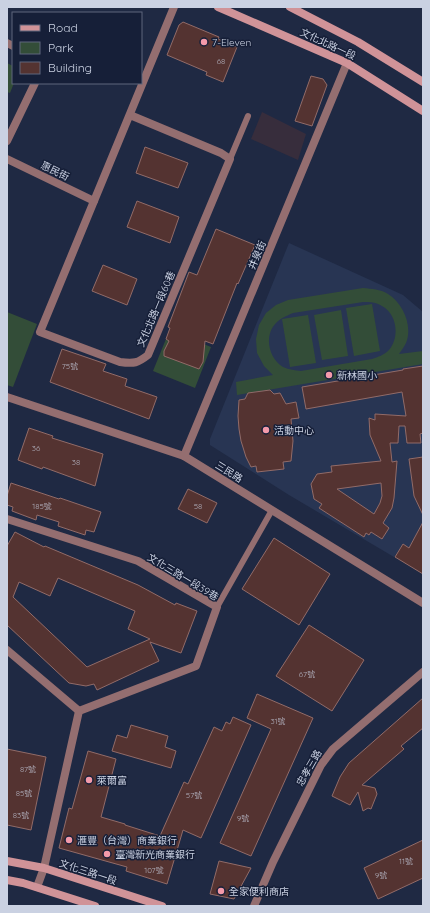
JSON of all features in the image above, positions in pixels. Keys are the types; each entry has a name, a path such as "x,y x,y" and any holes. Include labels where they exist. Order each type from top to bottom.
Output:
{"street":[{"name":"文化北路一段60巷","path":"174,7 40,332 129,364 140,362 148,355 230,158"},
{"name":"文化北路一段","path":"218,7 347,63 423,111"},
{"name":"文化北路一段","path":"290,7 358,42 423,82"},
{"name":"井泉街","path":"184,456 347,63"},
{"path":"7,141 35,84"},
{"path":"130,115 230,158"},
{"name":"惠民街","path":"7,159 94,201"},
{"name":"三民路","path":"7,397 184,456 423,603"},
{"name":"文化三路一段39巷","path":"7,519 138,562 217,607 196,666 79,711"},
{"path":"7,650 79,711 44,868 37,887"},
{"name":"忠孝三路","path":"254,906 273,862 321,765 333,748 423,672"},
{"name":"文化三路一段","path":"7,862 44,868 68,877 162,906"},
{"path":"7,880 37,887 95,906"}],"lane":[{"path":"230,158 248,116"},
{"path":"217,607 272,510"}],"shaded area":[{"path":"262,112 306,134 298,160 251,139"},
{"name":"新林國小","path":"289,243 403,295 423,312 423,556 403,544 394,557 289,495 210,445 210,439"}],"green space":[{"path":"7,63 12,66 12,84 14,84 10,93 7,92"},
{"path":"363,288 385,292 398,303 407,322 408,336 406,343 399,354 423,351 423,364 237,395 236,382 273,375 264,366 257,353 256,339 259,325 266,313 276,305 288,300","holes":["363,302 375,303 382,306 391,314 394,320 396,332 395,339 389,350 383,355 372,359 301,371 283,367 274,358 269,346 270,334 272,328 282,318 293,313"]},
{"path":"372,304 380,351 354,356 346,308"},
{"path":"341,310 348,356 322,360 314,315"},
{"path":"7,312 37,324 13,387 7,385"},
{"path":"308,315 316,363 290,367 282,319"},
{"path":"186,337 211,347 195,388 153,371 166,339 173,342"}],"building":[{"path":"183,22 219,37 218,39 237,47 223,82 206,75 207,72 167,55 179,25"},
{"path":"311,76 323,79 327,85 312,126 295,121"},
{"path":"145,147 188,163 178,188 136,173"},
{"path":"137,201 179,217 170,243 127,227"},
{"path":"216,229 255,245 238,284 237,283 213,344 205,341 203,362 199,369 164,356 164,351 169,341 166,339 170,328 168,327 189,272 197,275"},
{"path":"103,265 137,279 127,305 92,291"},
{"path":"62,349 106,364 103,371 127,379 125,386 157,397 149,419 50,382"},
{"path":"423,366 423,433 420,434 421,443 407,443 405,426 399,426 398,443 390,443 392,462 397,461 392,508 383,523 389,528 382,539 371,532 369,535 366,533 364,537 319,508 322,504 314,499 311,484 317,474 332,472 331,466 381,461 370,435 369,418 375,420 375,414 406,416 402,392 306,409 302,387","holes":["381,483 382,496 374,514 337,489"]},
{"name":"活動中心","path":"270,390 274,394 280,393 286,404 296,402 299,418 291,419 293,441 291,461 283,462 284,469 257,472 256,466 251,467 241,441 238,416 239,400 245,399 248,393"},
{"path":"29,428 53,436 52,438 103,454 95,486 43,467 42,469 18,460"},
{"path":"423,457 423,515 414,496 409,459"},
{"path":"11,483 101,512 94,532 86,530 85,535 58,526 59,522 37,515 36,520 12,511 13,507 7,505 7,496"},
{"path":"188,489 217,503 207,523 178,509"},
{"path":"423,522 423,574 395,557 403,544 409,548"},
{"path":"15,532 44,547 45,546 138,585 175,605 176,603 197,611 181,653 150,642 159,661 97,690 94,684 86,686 69,683 7,625 7,546","holes":["58,578 135,611 128,629 150,639 87,667 13,597 19,582 50,596"]},
{"path":"274,538 330,574 299,625 242,589"},
{"path":"309,625 364,660 332,711 276,676"},
{"path":"257,694 313,718 251,856 220,843 271,729 247,718"},
{"path":"423,698 423,728 401,746 404,749 362,785 375,788 377,794 371,809 368,808 363,811 358,792 350,805 332,796 340,777 349,763"},
{"path":"233,717 251,725 201,838 183,830 167,884 126,871 127,867 59,848 69,808 72,809 88,751 116,759 101,817 160,836 184,782 188,784 214,727 222,731 226,722 230,724"},
{"path":"131,725 168,736 165,747 176,751 171,768 112,751 117,735 127,738"},
{"path":"7,749 46,757 31,830 7,825"},
{"path":"423,840 423,878 378,899 364,868"},
{"path":"219,861 251,868 234,899 210,894"}],"place":[{"name":"7-Eleven","path":"204,42"},
{"name":"新林國小","path":"329,375"},
{"name":"活動中心","path":"266,430"},
{"name":"萊爾富","path":"89,780"},
{"name":"滙豐（台灣）商業銀行","path":"69,840"},
{"name":"臺灣新光商業銀行","path":"107,854"},
{"name":"全家便利商店","path":"221,891"}]}
